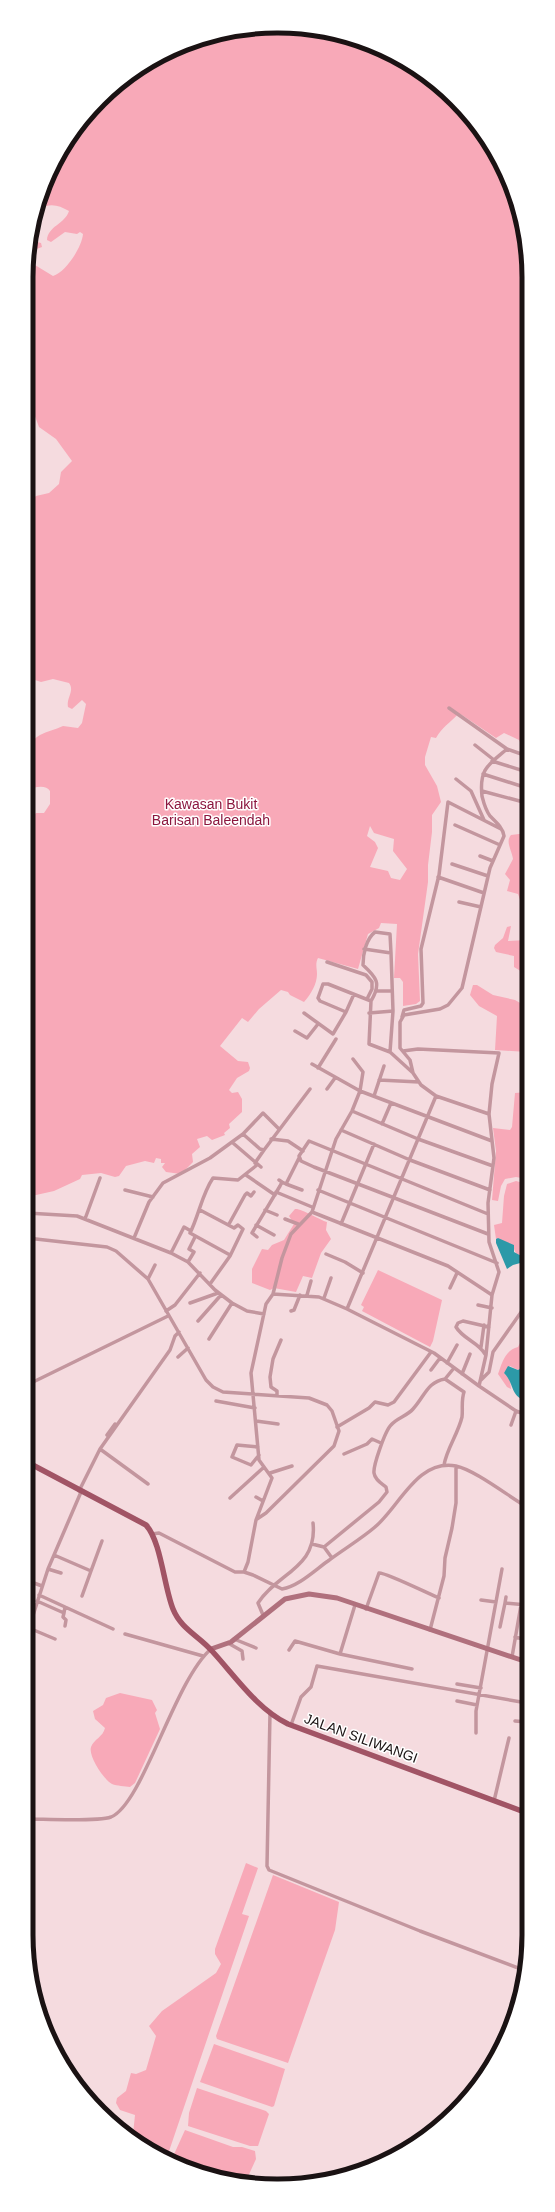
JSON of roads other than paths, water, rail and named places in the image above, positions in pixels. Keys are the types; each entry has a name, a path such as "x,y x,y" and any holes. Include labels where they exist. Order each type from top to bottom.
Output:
{"main road":[{"path":"33,1465 79,1491 146,1525 156,1533"},
{"name":"JALAN SILIWANGI","path":"156,1533 174,1611 190,1633 211,1649 270,1713 291,1725 522,1811"},
{"path":"211,1649 228,1643 234,1639 281,1600 297,1595 323,1595 522,1661"}],"street":[{"path":"449,708 507,750 522,754"},
{"path":"475,745 493,761 522,770"},
{"path":"402,1017 440,1009 448,1005 457,997 462,988 492,861 504,836 501,829 486,811 482,791 483,774 493,761 507,750"},
{"path":"483,774 522,786"},
{"path":"456,779 471,791 484,820"},
{"path":"482,791 522,802"},
{"path":"413,1073 410,1060 400,1045 402,1017 404,1010 421,1006 423,1003 421,949 438,877 448,802 501,829"},
{"path":"455,825 500,845"},
{"path":"480,856 492,861"},
{"path":"452,864 488,876"},
{"path":"438,877 484,893"},
{"path":"460,902 481,907"},
{"path":"390,1052 393,1011 390,934 381,931 371,935 364,949 363,965 372,972 377,984 377,991 371,1001 369,1013 370,1044 390,1052 436,1096 490,1114"},
{"path":"364,949 391,953"},
{"path":"326,962 366,975 370,978 372,989 367,999"},
{"path":"346,1012 320,1001 318,998 323,984 328,984 371,1001"},
{"path":"377,991 392,990"},
{"path":"304,1013 334,1034 354,994"},
{"path":"369,1013 393,1011"},
{"path":"295,1031 307,1038 318,1024"},
{"path":"318,1068 336,1039"},
{"path":"403,1051 418,1049 499,1053 492,1084 490,1114 493,1166 488,1214 488,1234 499,1272 492,1295 492,1308 486,1355 479,1386"},
{"path":"244,1572 248,1562 256,1520 272,1478 270,1473 263,1468 259,1455 250,1373 266,1304 273,1294 282,1258 291,1234 298,1224 312,1212 312,1207 324,1170 360,1091 363,1072 353,1059"},
{"path":"312,1064 360,1091 492,1141"},
{"path":"374,1096 384,1066"},
{"path":"327,1089 335,1078"},
{"path":"379,1080 420,1082"},
{"path":"230,1255 190,1234 207,1188 213,1178 238,1180 258,1165 264,1150 271,1139 310,1089"},
{"path":"347,1309 429,1117 436,1096"},
{"path":"382,1124 391,1103"},
{"path":"352,1111 418,1140 493,1166"},
{"path":"134,1238 152,1197 157,1189 172,1177 210,1158 232,1143 263,1113 280,1129"},
{"path":"341,1130 410,1160 490,1190"},
{"path":"243,1134 260,1149 264,1150"},
{"path":"271,1139 288,1141 303,1151"},
{"path":"286,1184 309,1141 488,1214"},
{"path":"232,1143 258,1165"},
{"path":"341,1224 374,1144"},
{"path":"299,1158 314,1167 488,1234"},
{"path":"246,1175 276,1194 312,1207"},
{"path":"85,1219 100,1178"},
{"path":"257,1237 252,1234 265,1210 276,1194 280,1181 302,1190"},
{"path":"125,1190 152,1197"},
{"path":"318,1190 496,1263"},
{"path":"228,1224 245,1195 247,1193 251,1196 254,1192"},
{"path":"200,1210 234,1228 238,1225 243,1228 230,1255 210,1284"},
{"path":"265,1210 277,1215"},
{"path":"312,1212 448,1266 492,1295"},
{"path":"33,1213 67,1214 85,1219 171,1252 188,1262 218,1293 232,1303 248,1311 264,1314"},
{"path":"286,1219 298,1224"},
{"path":"256,1225 274,1235"},
{"path":"171,1252 184,1227 192,1231"},
{"path":"188,1262 194,1252 189,1249 195,1237"},
{"path":"33,1239 107,1247 116,1251 148,1279 206,1380 213,1387 223,1392 252,1391 277,1396 309,1398 320,1401 327,1405 332,1411 337,1427 337,1441 328,1453 256,1520"},
{"path":"326,1254 345,1262 362,1273"},
{"path":"148,1279 155,1265"},
{"path":"450,1288 457,1272"},
{"path":"166,1311 175,1305 200,1273"},
{"path":"324,1298 331,1278"},
{"path":"307,1295 311,1281"},
{"path":"190,1303 218,1293"},
{"path":"198,1321 218,1293"},
{"path":"273,1294 307,1295 324,1298 347,1309 431,1352 516,1411 522,1413"},
{"path":"291,1311 294,1310 300,1295"},
{"path":"209,1339 232,1303"},
{"path":"478,1305 492,1308"},
{"path":"481,1380 489,1372 493,1352 522,1311"},
{"path":"33,1382 168,1316"},
{"path":"486,1355 481,1346 465,1336 456,1327 460,1321 489,1327"},
{"path":"481,1346 484,1325"},
{"path":"33,1614 48,1569 79,1491 99,1450 170,1350 175,1336 179,1332"},
{"path":"277,1396 277,1391 270,1387 270,1377 273,1359 280,1340"},
{"path":"447,1363 457,1345"},
{"path":"178,1357 188,1348"},
{"path":"337,1427 369,1408 375,1402 381,1402 388,1405 394,1402 431,1352"},
{"path":"462,1374 470,1354"},
{"path":"430,1370 440,1358"},
{"path":"445,1379 454,1368"},
{"path":"324,1547 379,1502 386,1494 386,1486 377,1480 374,1471 381,1443 392,1424 411,1411 427,1388 438,1380 445,1379 464,1392 462,1401 462,1415 448,1448 444,1465"},
{"path":"216,1400 255,1408"},
{"path":"511,1425 516,1411"},
{"path":"256,1421 278,1424"},
{"path":"344,1454 367,1444 372,1439 381,1443"},
{"path":"258,1447 237,1445 232,1457 251,1465 259,1455"},
{"path":"99,1450 148,1484"},
{"path":"156,1533 235,1572 244,1572 274,1587 282,1589 292,1586 375,1528 419,1476 444,1465 456,1466 469,1470 522,1504"},
{"path":"270,1473 292,1466"},
{"path":"430,1630 444,1576 445,1558 456,1503 456,1466"},
{"path":"230,1498 263,1468"},
{"path":"256,1497 263,1501"},
{"path":"263,1615 258,1603 301,1562 312,1544 314,1537 313,1523"},
{"path":"82,1596 102,1541"},
{"path":"312,1544 324,1547 332,1558"},
{"path":"54,1555 91,1571"},
{"path":"48,1569 61,1574"},
{"path":"476,1733 477,1704 502,1569"},
{"path":"366,1609 379,1573 384,1573 409,1586 439,1598"},
{"path":"33,1583 42,1586"},
{"path":"40,1595 113,1629"},
{"path":"500,1628 506,1597"},
{"path":"481,1600 496,1602"},
{"path":"37,1601 64,1613"},
{"path":"505,1603 521,1605 512,1658"},
{"path":"340,1654 355,1605"},
{"path":"65,1607 62,1617 66,1619 65,1626"},
{"path":"33,1630 56,1639"},
{"path":"126,1634 203,1656"},
{"path":"515,1638 522,1639"},
{"path":"234,1639 256,1648"},
{"path":"289,1650 295,1641 340,1654 412,1669"},
{"path":"228,1643 242,1651 243,1659"},
{"path":"33,1819 106,1818 119,1811 134,1792 171,1711 203,1656 211,1649"},
{"path":"291,1725 301,1695 311,1687 317,1666 522,1702"},
{"path":"457,1684 481,1688"},
{"path":"457,1700 477,1704"},
{"path":"270,1713 267,1866 269,1870 420,1931 520,1969"},
{"path":"514,1721 522,1722"},
{"path":"494,1801 509,1738"}],"water":[{"path":"498,1238 514,1245 514,1252 522,1256 522,1263 513,1265 507,1269 496,1243 496,1239"},
{"path":"508,1366 518,1370 522,1367 522,1400 517,1396 510,1381 504,1373"}],"park label":[{"name":"Kawasan Bukit Barisan Baleendah","path":"211,812"}]}
